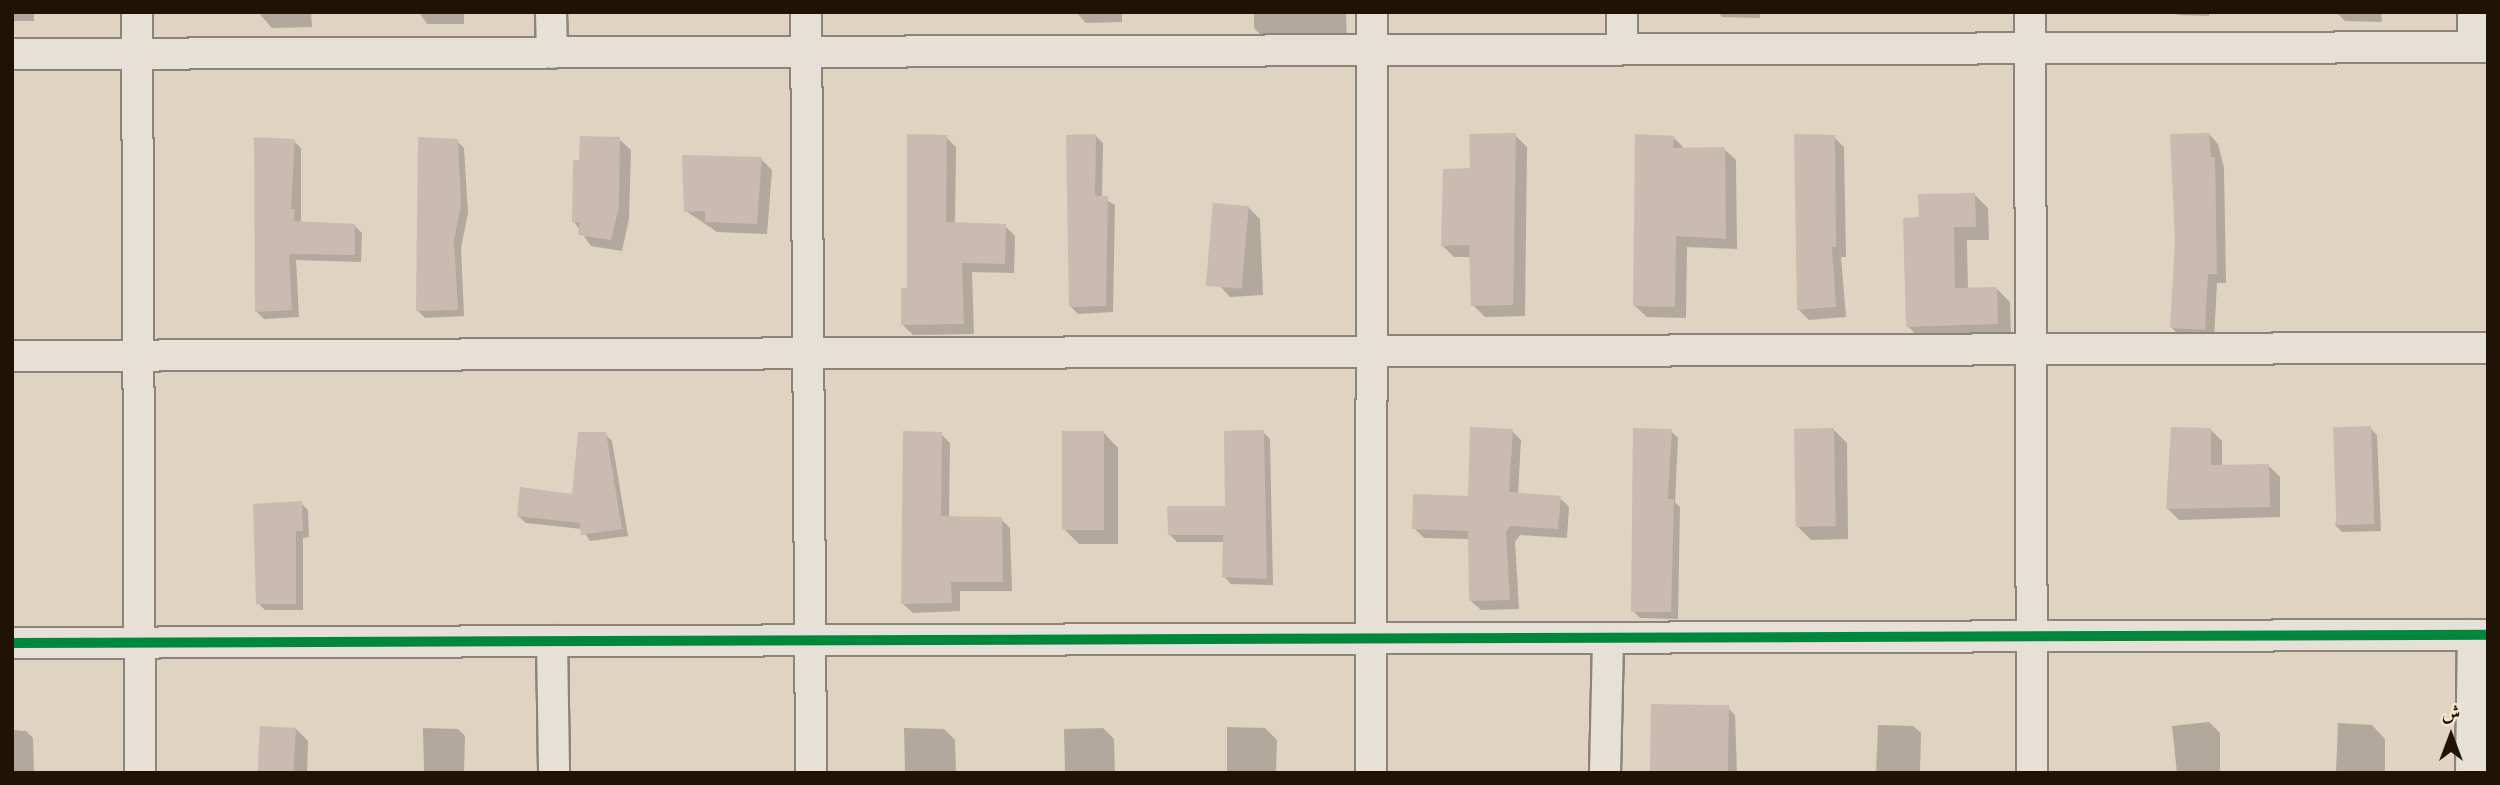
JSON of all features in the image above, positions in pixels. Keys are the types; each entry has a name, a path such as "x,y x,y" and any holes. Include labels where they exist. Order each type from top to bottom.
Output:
{"street":[{"path":"137,12 136,643 140,773"},
{"path":"551,12 552,53"},
{"path":"806,12 806,353 811,773"},
{"path":"1371,773 1374,638 1372,12"},
{"path":"1622,12 1622,49"},
{"path":"2030,12 2032,773"},
{"path":"12,54 2480,47 2473,12"},
{"path":"12,356 2488,348"},
{"path":"12,643 2480,635 2471,773"},
{"path":"1605,773 1608,638"},
{"path":"552,641 554,773"}],"building":[{"path":"1516,133 1513,305 1471,306 1469,245 1441,246 1443,169 1470,168 1469,134"},
{"path":"2209,133 2211,157 2215,157 2217,274 2208,274 2205,330 2170,328 2175,242 2170,134"},
{"path":"907,134 947,135 946,222 1006,224 1005,264 962,263 964,324 901,325 901,288 907,288"},
{"path":"1096,134 1095,196 1108,196 1106,306 1069,307 1066,135"},
{"path":"1635,134 1674,136 1673,148 1725,147 1726,239 1676,236 1675,307 1633,306"},
{"path":"1794,134 1835,135 1836,247 1832,247 1836,307 1797,310"},
{"path":"580,136 620,137 619,207 611,240 578,235 580,222 572,223 573,160 579,160"},
{"path":"254,137 295,139 291,209 295,209 294,221 355,224 355,255 289,254 292,310 255,312"},
{"path":"418,137 458,139 461,205 454,240 458,310 416,311"},
{"path":"682,155 762,157 757,224 705,222 705,211 684,212"},
{"path":"1975,193 1976,227 1954,227 1955,288 1997,287 1998,324 1906,327 1903,218 1919,217 1918,194"},
{"path":"1213,203 1249,206 1242,289 1206,286"},
{"path":"2371,426 2374,524 2336,525 2333,427"},
{"path":"1470,427 1513,429 1509,492 1561,496 1558,529 1510,526 1506,532 1510,600 1469,601 1468,531 1412,529 1413,494 1468,496"},
{"path":"2171,427 2211,428 2211,465 2269,464 2270,507 2166,509"},
{"path":"1633,428 1672,429 1668,499 1674,499 1671,612 1631,612"},
{"path":"1834,428 1836,526 1796,527 1794,429"},
{"path":"1264,430 1267,579 1222,577 1223,535 1168,535 1167,506 1225,506 1224,431"},
{"path":"903,431 942,432 941,516 1002,517 1003,582 951,582 952,603 901,604"},
{"path":"1062,431 1104,431 1104,530 1062,530"},
{"path":"578,432 606,432 622,529 581,535 580,523 517,516 520,487 572,494"},
{"path":"302,501 303,531 296,531 296,604 256,604 253,504"},
{"path":"1651,704 1729,705 1728,773 1650,773"},
{"path":"260,726 296,728 294,773 258,773"}],"cycle path":[{"path":"12,643 2488,635"}]}
